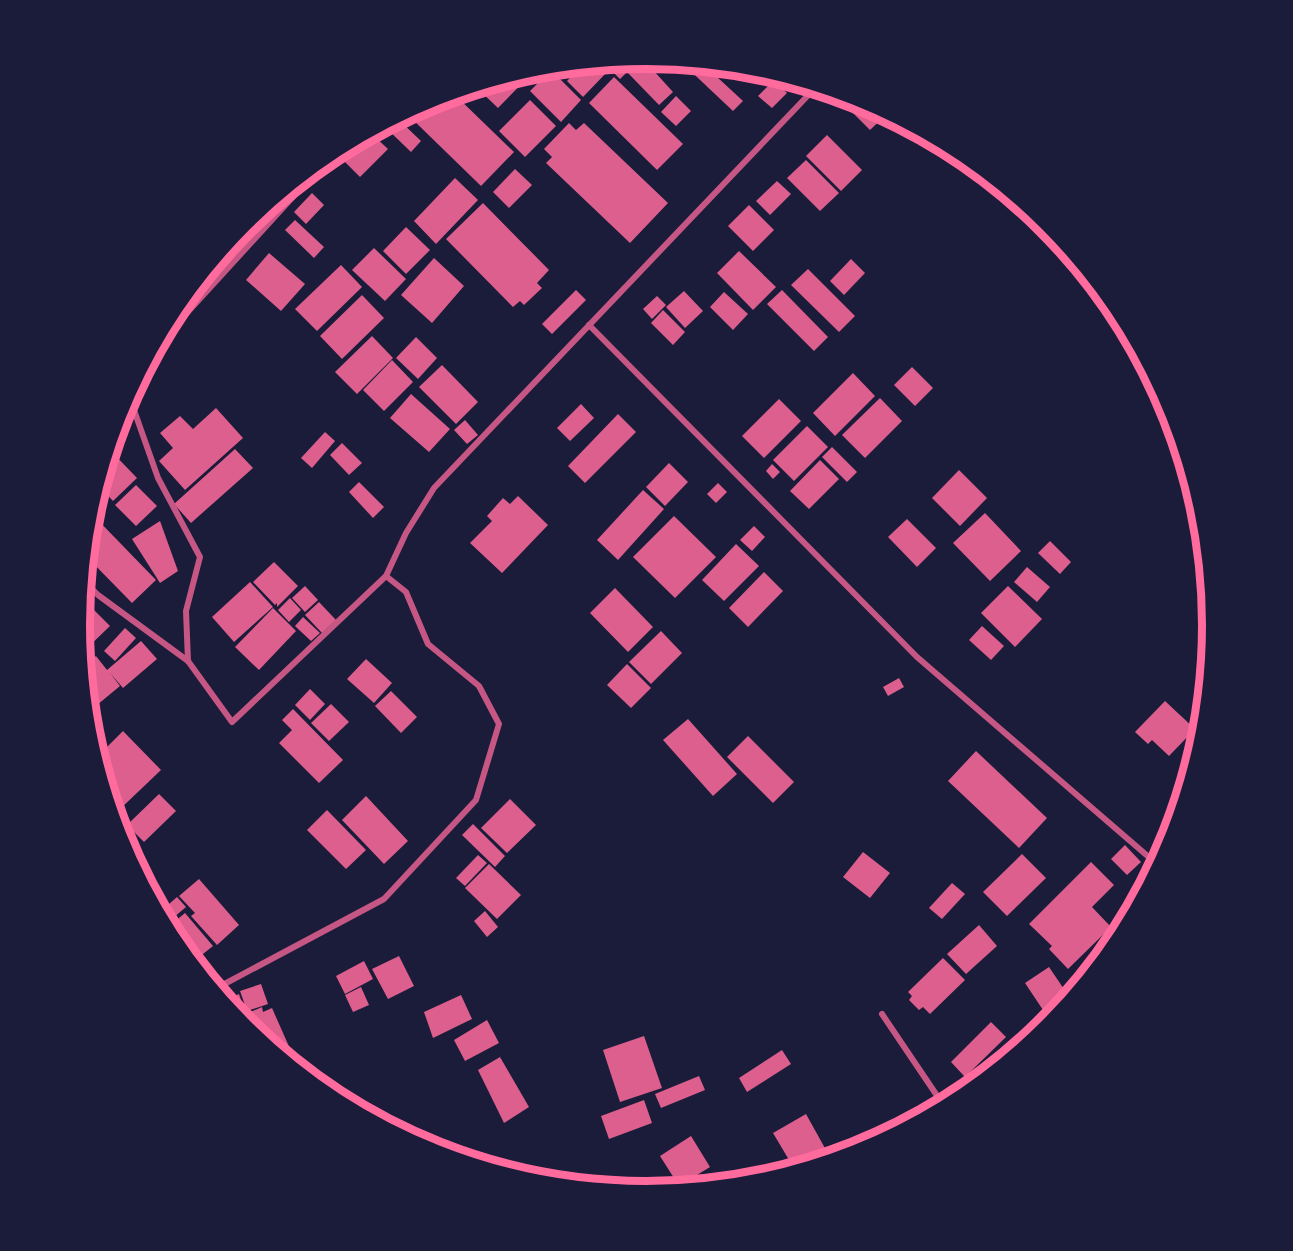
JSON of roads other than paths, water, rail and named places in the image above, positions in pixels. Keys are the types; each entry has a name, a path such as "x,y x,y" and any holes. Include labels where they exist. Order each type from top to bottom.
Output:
{"street":[{"path":"91,588 188,661 232,722 386,576 406,533 434,488 809,94"},
{"path":"186,313 294,196"},
{"path":"589,325 917,657 1151,860"},
{"path":"134,409 158,478 200,558 186,611 188,661"},
{"path":"222,985 384,898 476,800 499,724 479,686 428,645 406,592 386,576"},
{"path":"882,1014 939,1098"}]}
